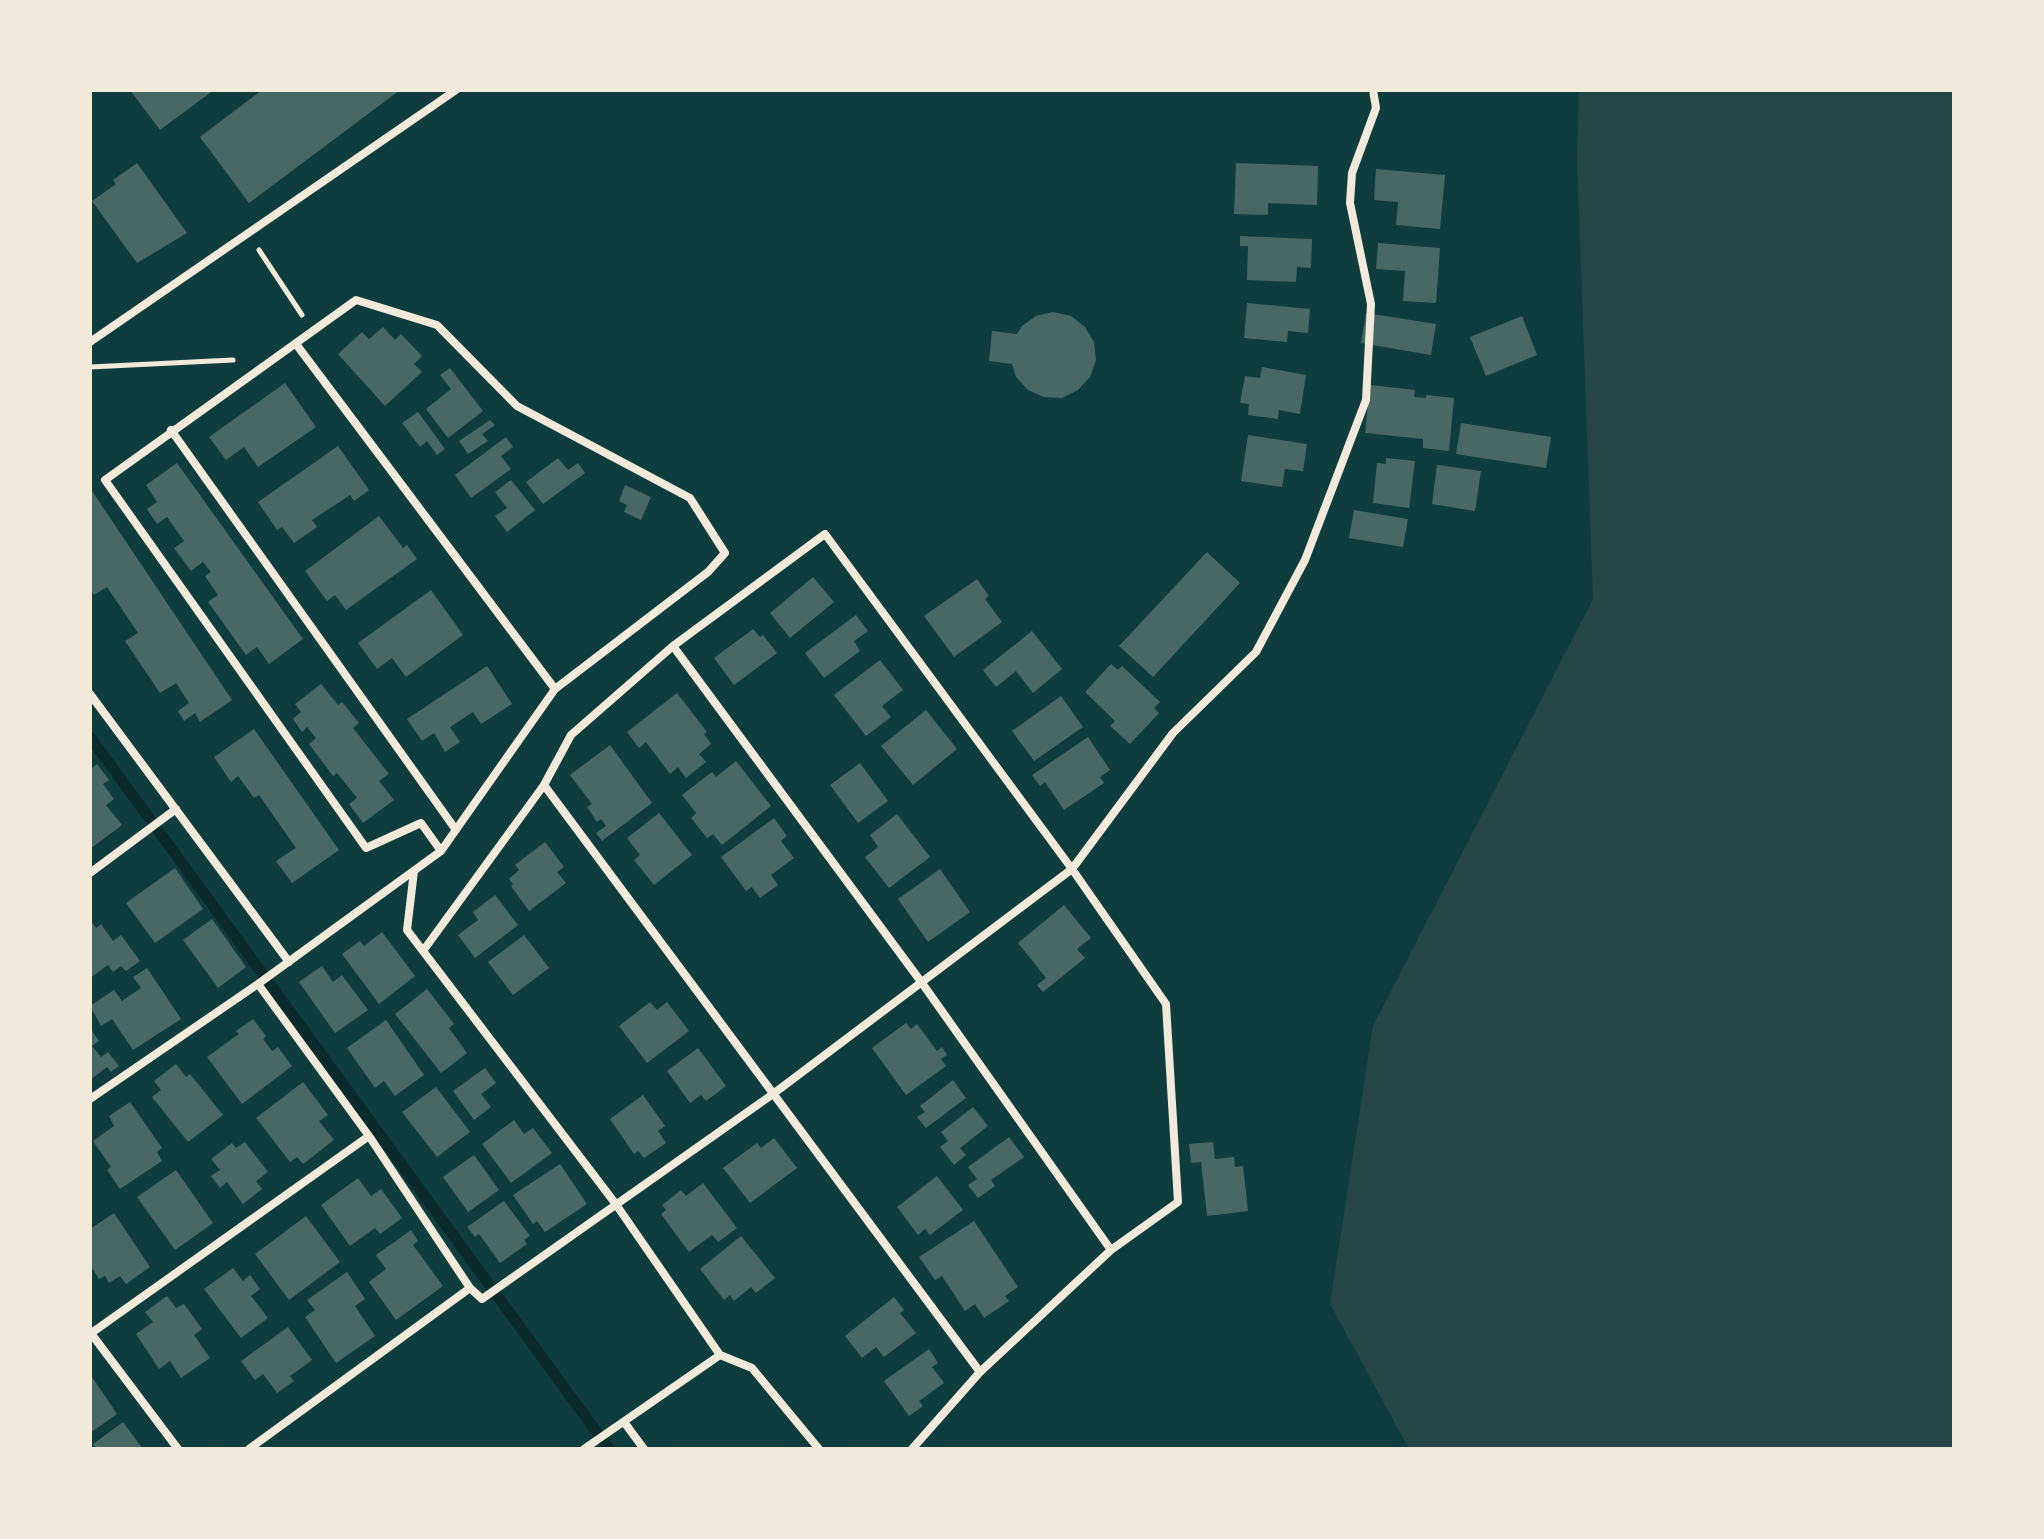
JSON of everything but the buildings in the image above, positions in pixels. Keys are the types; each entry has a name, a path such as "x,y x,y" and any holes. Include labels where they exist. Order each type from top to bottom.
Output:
{"street":[{"path":"90,342 456,90"},
{"path":"258,984 369,1136 470,1288 482,1299 773,1094 1072,869 1173,733 1256,652 1305,560 1366,400 1371,304 1350,203 1352,173 1376,108 1373,90"},
{"path":"90,1099 258,984 441,851 555,689 708,572 725,553 690,498 517,406 437,325 356,300 105,480 366,848 421,823 441,851"},
{"path":"296,344 555,689"},
{"path":"171,430 456,830"},
{"path":"423,951 544,785 571,735 673,646 825,534 1072,869 1166,1004 1178,1202 1111,1250 980,1372 912,1449"},
{"path":"673,646 922,983 1111,1250"},
{"path":"90,694 289,962"},
{"path":"544,785 980,1372"},
{"path":"90,873 176,809"},
{"path":"414,871 407,930 615,1203 720,1355 752,1368 819,1449"},
{"path":"178,1449 90,1333 369,1136"},
{"path":"249,1449 470,1288"},
{"path":"584,1449 720,1355"},
{"path":"624,1422 644,1449"}],"path":[{"path":"247,233 313,331"},
{"path":"90,367 274,358"}],"shaded area":[{"path":"1579,90 1954,90 1954,1449 1409,1449 1330,1304 1373,1026 1593,599 1577,159"}],"waterway":[{"path":"90,737 609,1449"}]}
